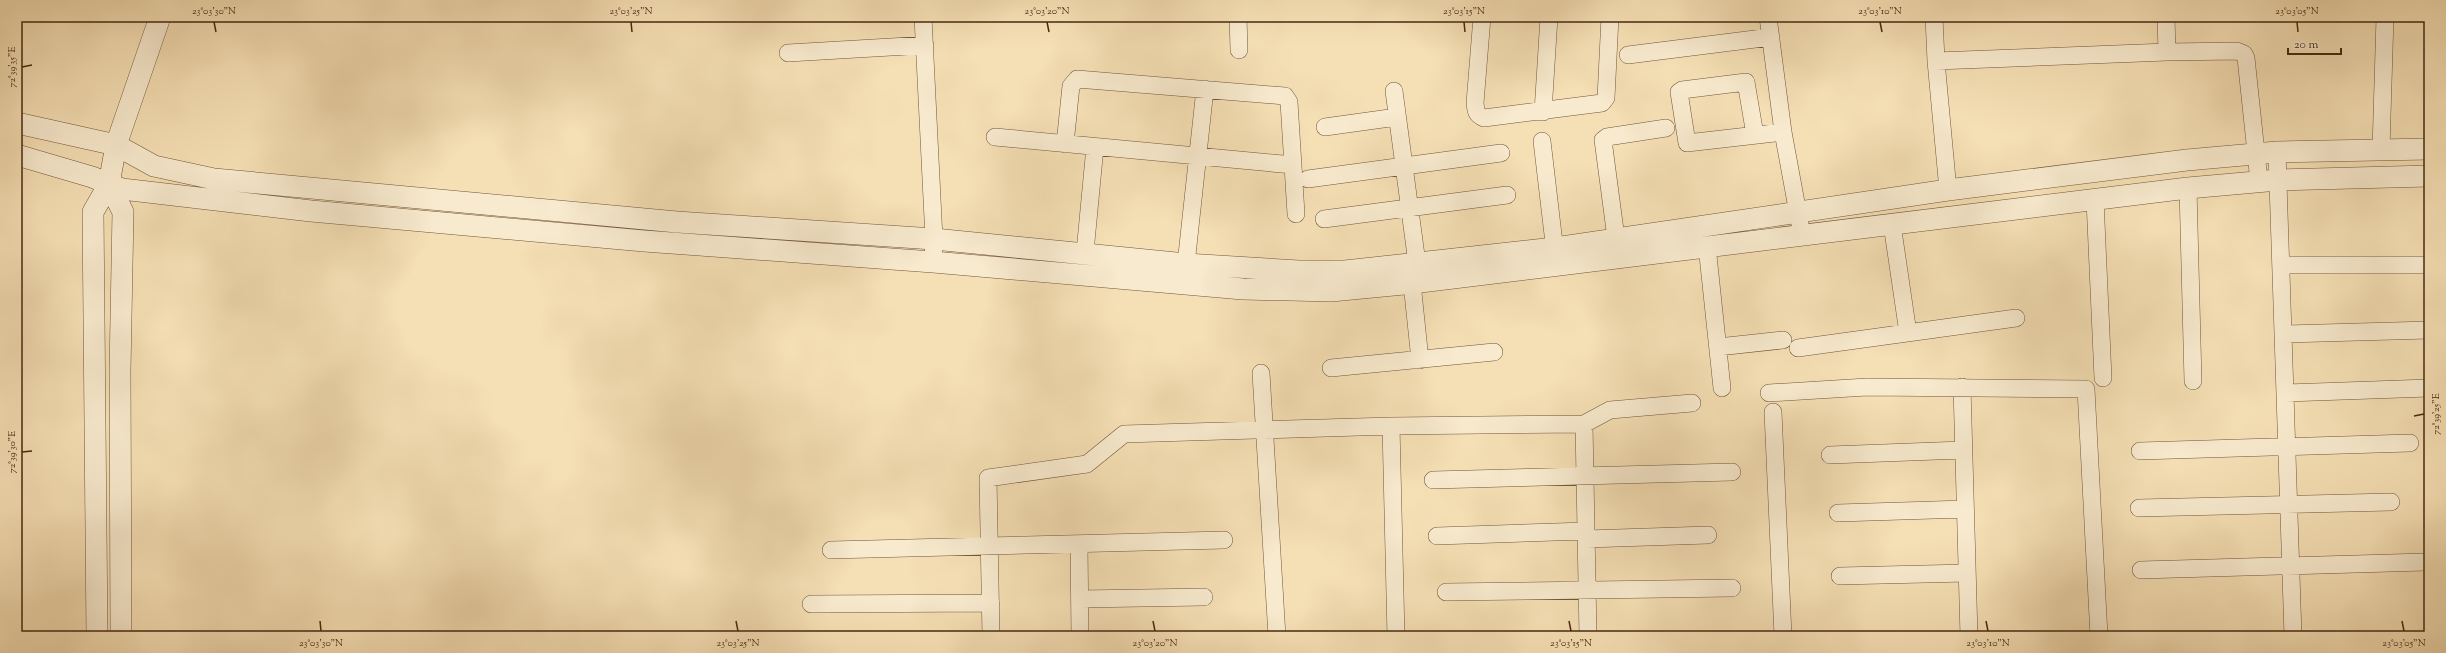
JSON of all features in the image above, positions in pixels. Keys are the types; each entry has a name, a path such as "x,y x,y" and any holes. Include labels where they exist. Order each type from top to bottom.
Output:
{"street":[{"path":"97,636 93,212 109,184 116,145 160,17"},
{"path":"923,17 934,239 933,262"},
{"path":"1238,17 1239,50"},
{"path":"1482,17 1476,103 1479,116 1484,118 1543,112 1602,103 1605,101 1610,17"},
{"path":"1543,112 1549,17"},
{"path":"1768,17 1783,132 1799,212 1802,235"},
{"path":"1934,17 1936,60 1948,190"},
{"path":"2166,17 2167,52"},
{"path":"2381,150 2385,17"},
{"path":"1628,55 1771,37"},
{"path":"788,53 925,45"},
{"path":"1936,60 2167,52 2237,51 2244,54 2267,153 2269,180 2281,265 2293,636"},
{"path":"1064,144 1071,86 1077,79 1287,97 1289,102 1296,214"},
{"path":"1755,135 1746,82 1682,90 1679,92 1687,143 1783,132"},
{"path":"1186,264 1205,89"},
{"path":"1394,91 1417,263"},
{"path":"1325,127 1397,117"},
{"path":"17,123 116,145 154,166 214,179 677,222 934,239 1085,252 1186,264 1299,271 1345,271 1417,263 1707,246 2188,188 2269,180 2429,176"},
{"path":"1616,238 1603,140 1607,137 1666,128"},
{"path":"995,137 1198,157 1293,164"},
{"path":"1542,141 1556,256"},
{"path":"1085,252 1095,147"},
{"path":"17,156 122,189 311,211 644,241 933,262 1243,289 1331,291 1412,283 1556,256 1616,238 1948,190 2179,161 2267,153 2429,149"},
{"path":"1308,179 1501,153"},
{"path":"109,184 123,212 120,370 121,636"},
{"path":"2188,188 2193,381"},
{"path":"1324,219 1410,209 1507,195"},
{"path":"2095,200 2103,378"},
{"path":"1892,224 1908,333"},
{"path":"1707,246 1722,388"},
{"path":"2281,265 2429,265"},
{"path":"1412,283 1420,360"},
{"path":"1798,348 2016,318"},
{"path":"2283,334 2429,330"},
{"path":"1718,348 1783,340"},
{"path":"1331,368 1494,352"},
{"path":"1261,373 1277,636"},
{"path":"1768,393 1867,387 2086,389 2098,636"},
{"path":"1962,387 1969,636"},
{"path":"2286,393 2429,388"},
{"path":"991,636 988,478 1087,464 1124,434 1391,426 1584,424 1610,410 1692,403"},
{"path":"1773,412 1783,636"},
{"path":"1584,424 1588,636"},
{"path":"1391,426 1396,636"},
{"path":"2140,451 2410,444"},
{"path":"1830,455 1964,450"},
{"path":"1433,480 1732,472"},
{"path":"2139,508 2391,502"},
{"path":"1838,513 1965,509"},
{"path":"1437,536 1708,535"},
{"path":"831,550 1224,540"},
{"path":"1079,544 1080,636"},
{"path":"2141,570 2425,562"},
{"path":"1840,576 1967,573"},
{"path":"1446,592 1732,588"},
{"path":"1080,599 1204,597"},
{"path":"811,604 991,603"}]}
